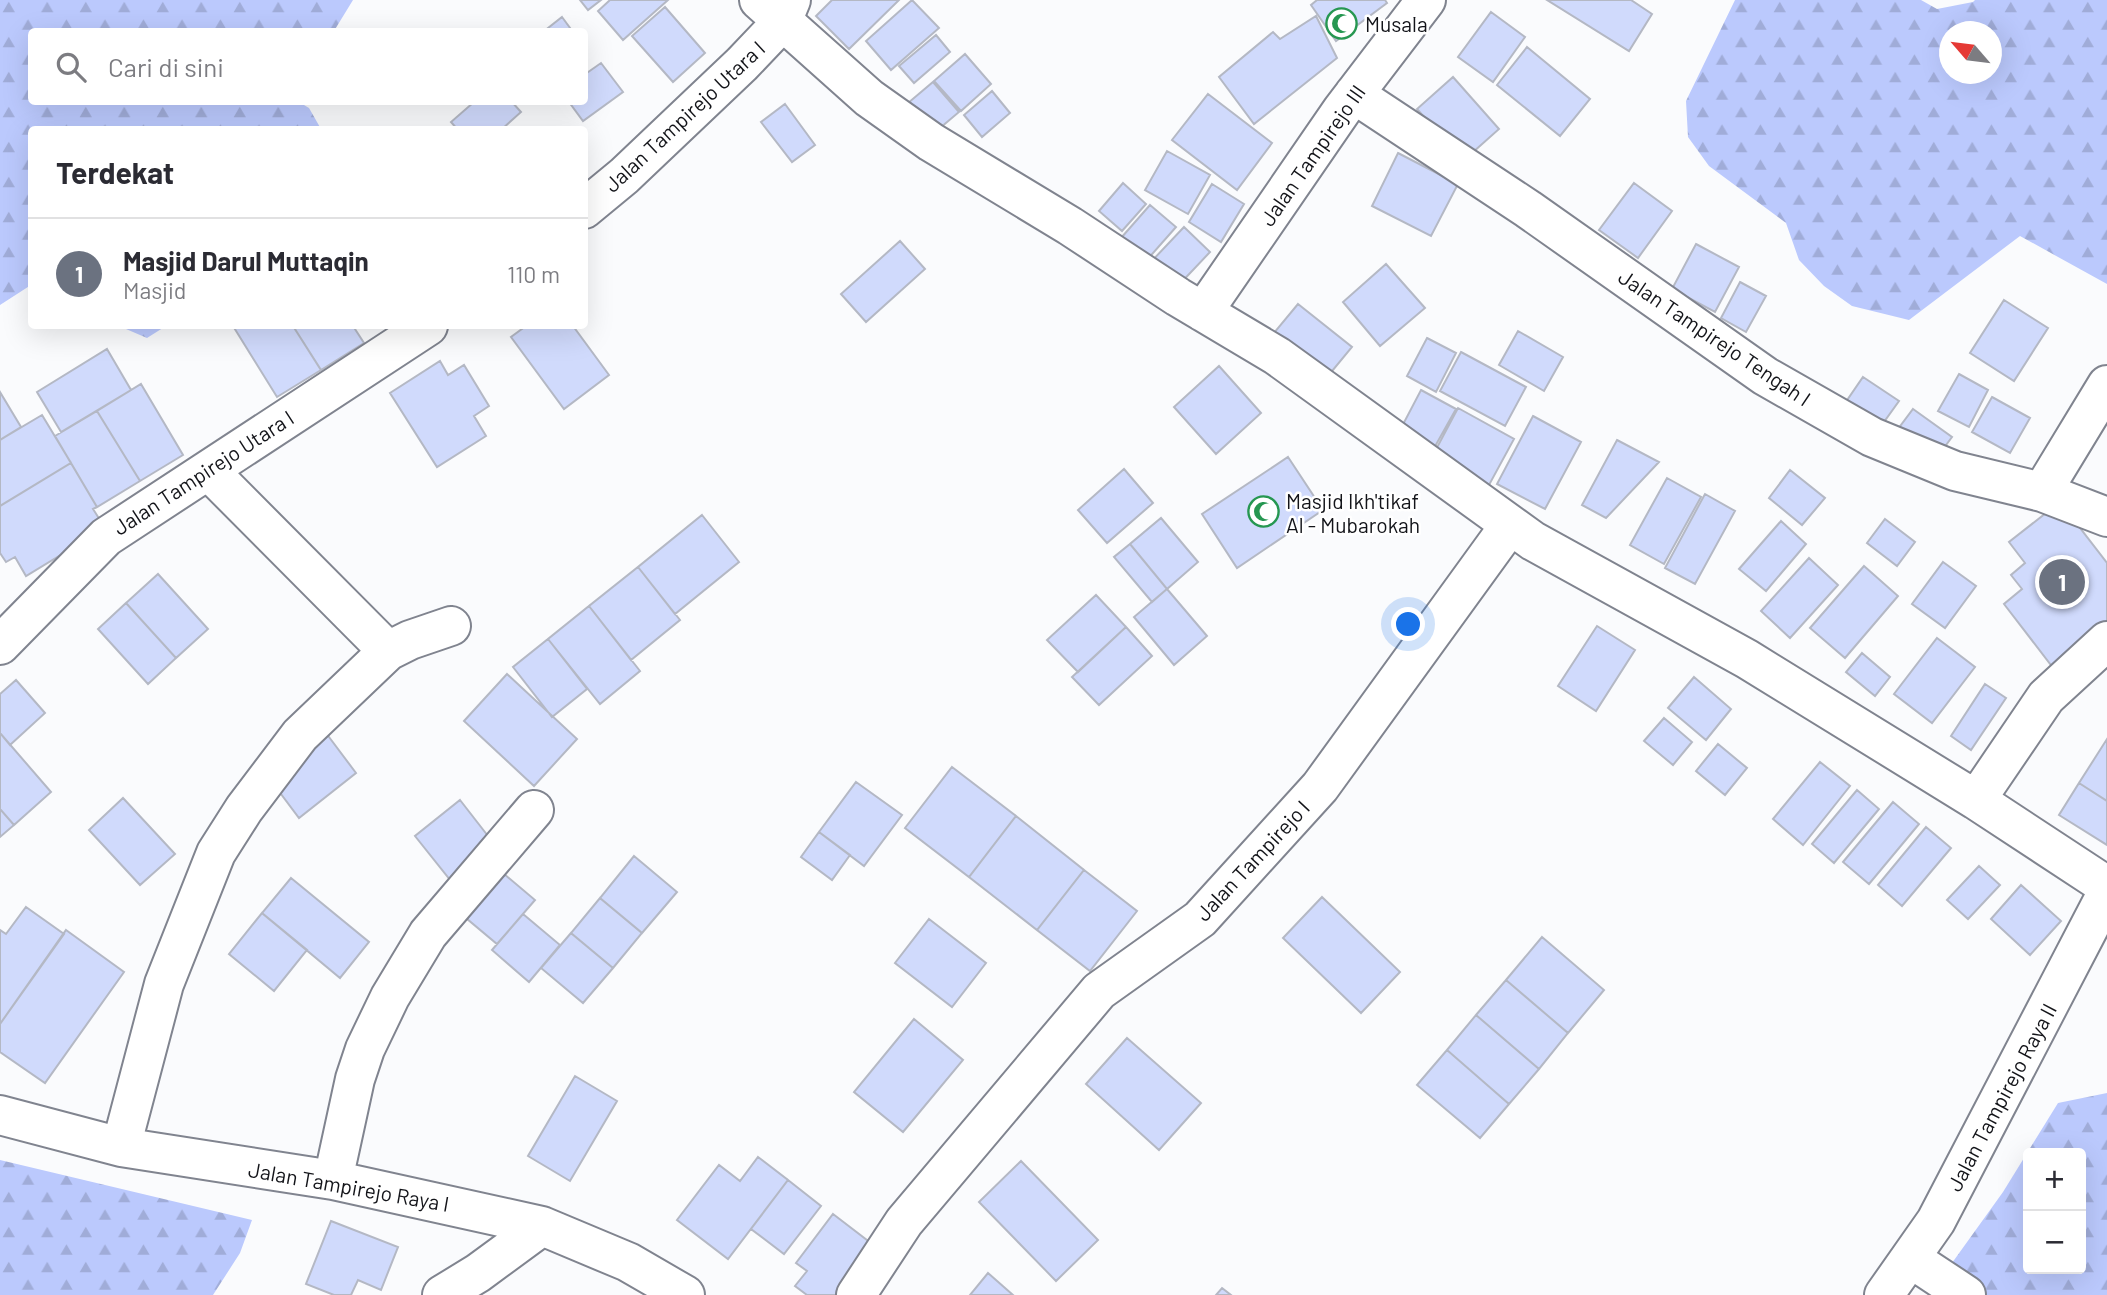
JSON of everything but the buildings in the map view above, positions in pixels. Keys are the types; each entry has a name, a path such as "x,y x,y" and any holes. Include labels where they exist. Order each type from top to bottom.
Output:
{"street":[{"name":"Jalan Tampirejo III","path":"1203,312 1354,94 1426,0"},
{"name":"Jalan Tampirejo Utara I","path":"588,206 624,176 732,74 778,7"},
{"path":"778,7 869,98 931,142 1278,356 1533,541 1747,659 1976,800 2107,886"},
{"name":"Jalan Tampirejo Tengah I","path":"1354,94 1528,209 1765,376 1872,437 1955,471 2042,492 2107,517"},
{"name":"Jalan Tampirejo Utara I","path":"0,645 106,537 209,471 342,379 423,329"},
{"path":"2042,492 2107,385"},
{"path":"209,471 388,651"},
{"name":"Jalan Tampirejo I","path":"856,1295 904,1222 1099,991 1200,919 1320,787 1510,524"},
{"path":"121,1147 164,984 216,853 244,809 300,735 388,651 410,640 452,626"},
{"path":"1976,800 2046,697 2107,641"},
{"path":"333,1180 355,1079 365,1049 390,998 428,934 534,810"},
{"name":"Jalan Tampirejo Raya II","path":"1884,1295 1936,1221 2107,893"},
{"name":"Jalan Tampirejo Raya I","path":"0,1115 121,1147 333,1180 542,1226 628,1262 685,1295"},
{"path":"442,1295 478,1273 542,1226"},
{"path":"1910,1258 1966,1295"}],"green space":[{"path":"0,0 353,0 336,28 28,28 28,105 304,105 309,108 319,126 28,126 28,287 0,305"},
{"path":"1735,0 1921,0 1937,9 1975,0 2107,0 2107,284 2020,236 1909,320 1852,306 1824,286 1799,260 1786,223 1709,166 1688,137 1686,101"},
{"path":"126,329 161,329 147,338"},
{"path":"2107,1093 2107,1295 1929,1295 2023,1160 2023,1274 2086,1274 2086,1148 2030,1148 2058,1103"},
{"path":"0,1160 252,1220 240,1253 213,1295 0,1295"}],"place":[{"name":"Musala","path":"1342,23"},
{"name":"Masjid Ikh'tikaf Al - Mubarokah","path":"1263,512"},
{"name":"Masjid Darul Muttaqin","path":"2062,582"}]}
